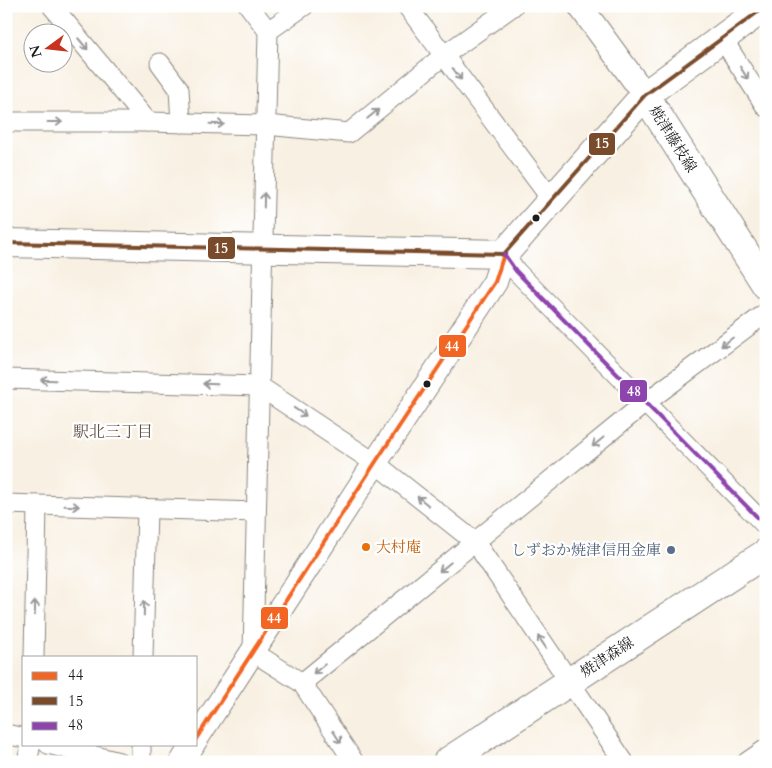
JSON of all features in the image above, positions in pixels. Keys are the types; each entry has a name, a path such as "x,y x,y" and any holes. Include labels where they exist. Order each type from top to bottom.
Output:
{"main road":[{"name":"焼津藤枝線","path":"766,6 645,95 766,285"},
{"path":"6,243 504,254 645,95"},
{"name":"焼津森線","path":"447,762 766,553"}],"street":[{"path":"52,6 148,122"},
{"path":"249,6 268,31 253,652"},
{"path":"268,31 304,6"},
{"path":"407,6 552,200"},
{"path":"6,122 148,122 266,125 349,133 443,56 513,6"},
{"path":"580,6 645,95"},
{"path":"722,38 766,107"},
{"path":"160,63 179,89 181,123"},
{"path":"504,254 516,271 766,526"},
{"path":"198,736 495,282 504,254"},
{"path":"302,683 645,403 766,313"},
{"path":"6,379 259,386 376,463 475,542 624,762"},
{"path":"6,504 256,512"},
{"path":"34,656 37,505"},
{"path":"143,656 147,509"},
{"path":"253,652 302,683 354,762"},
{"path":"6,734 22,738"},
{"path":"27,762 31,746"},
{"path":"56,746 119,762"},
{"path":"140,762 141,746"},
{"path":"182,762 192,746"},
{"path":"746,762 766,749"}],"transit line":[{"name":"15","path":"6,243 504,254 645,95 766,6"},
{"name":"44","path":"198,736 495,282 504,254"},
{"name":"48","path":"504,254 516,271 766,526"}],"place":[{"name":"大村庵","path":"366,547"},
{"name":"しずおか焼津信用金庫","path":"671,550"}],"district":[{"name":"駅北三丁目","path":"113,431"}]}
